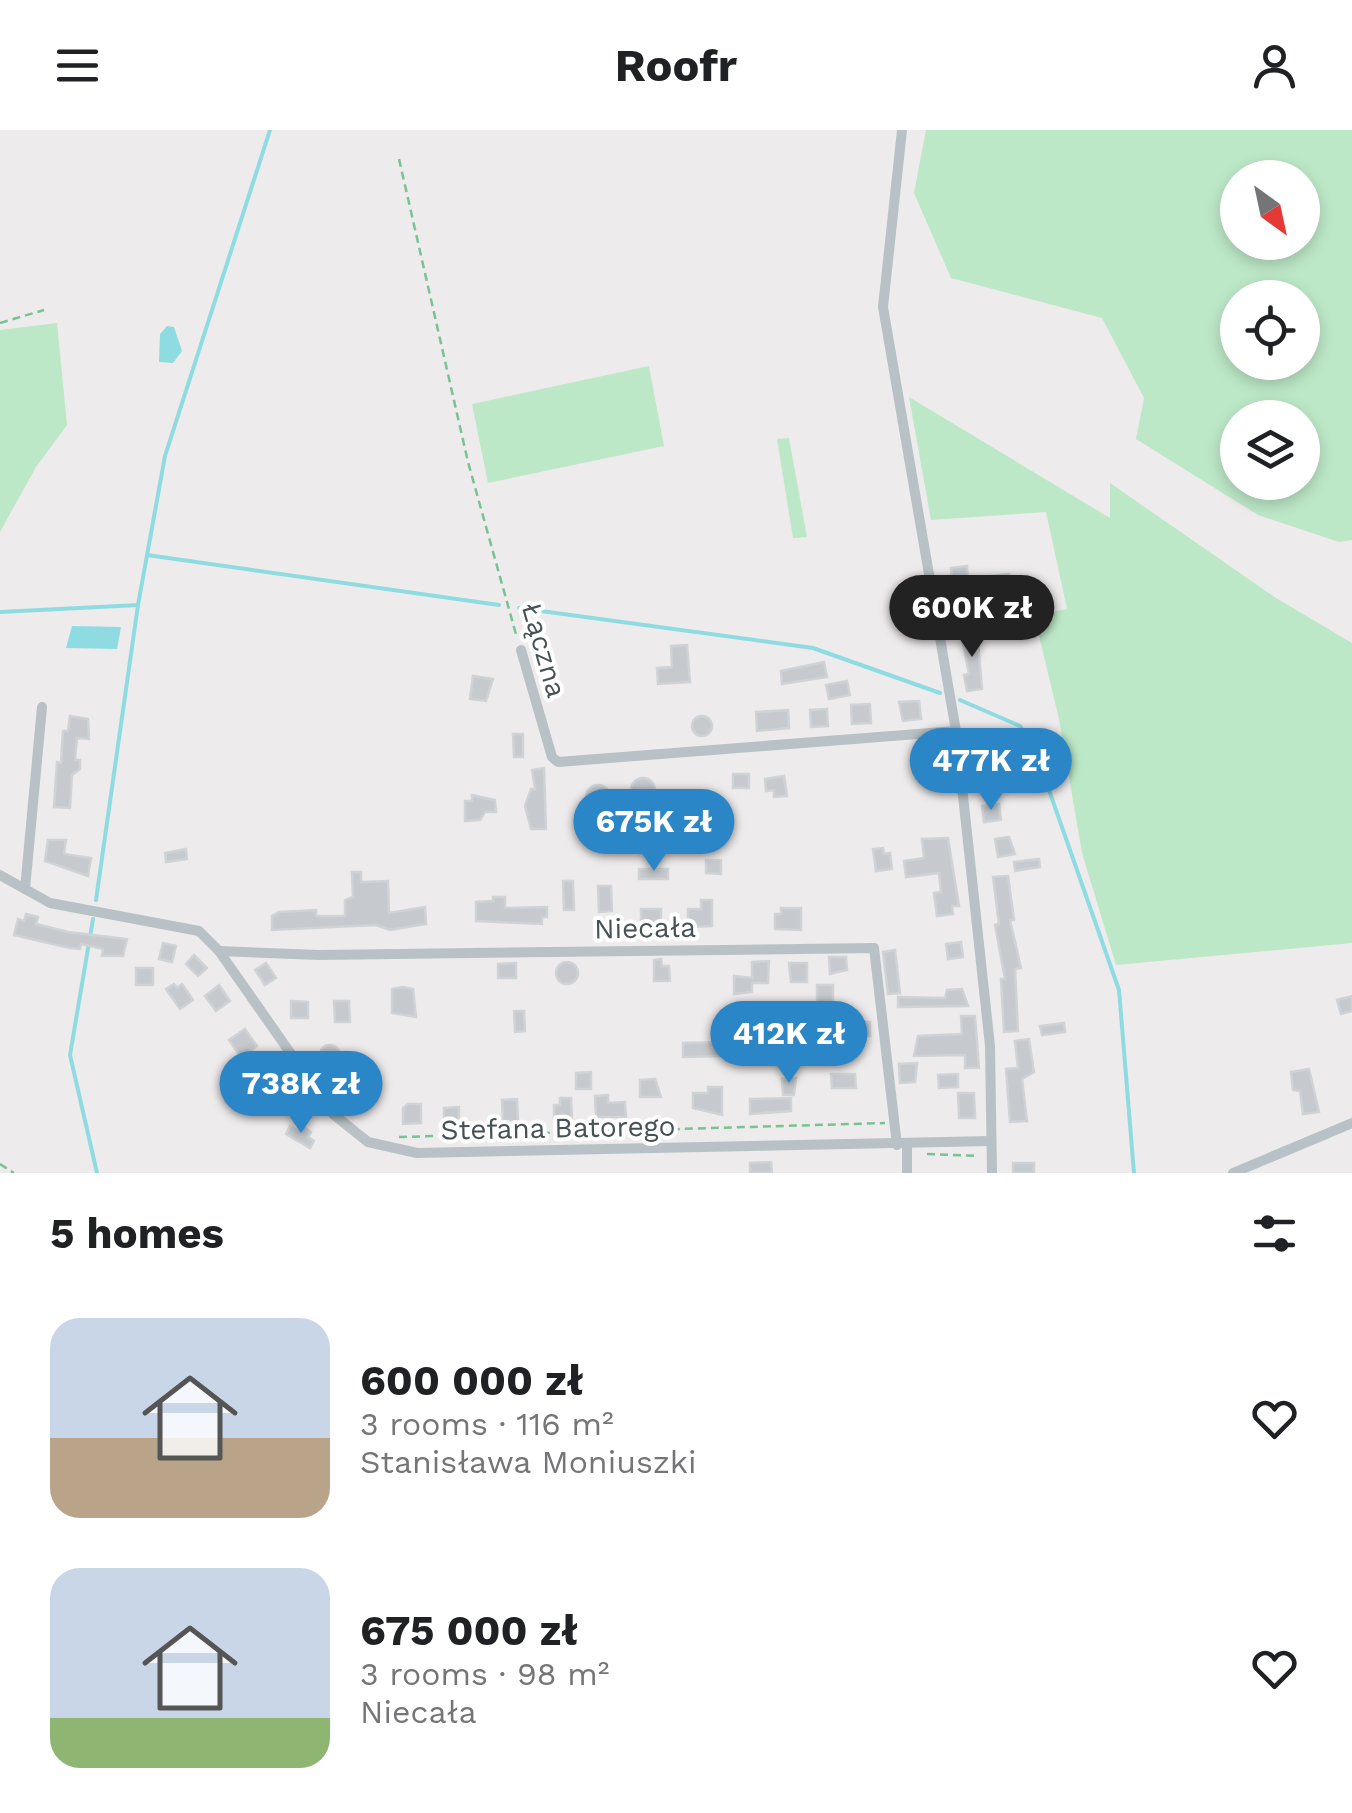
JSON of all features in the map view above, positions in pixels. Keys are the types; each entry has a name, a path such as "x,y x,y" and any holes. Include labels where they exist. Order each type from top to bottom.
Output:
{"street":[{"path":"902,130 882,307 956,730 982,945 990,1046 992,1173"},
{"name":"Łączna","path":"520,650 552,756 558,762 956,730"},
{"path":"25,889 42,707"},
{"name":"Stefana Batorego","path":"0,875 66,906 199,931 324,1102 368,1142 416,1152 906,1148 991,1142"},
{"name":"Niecała","path":"218,952 338,955 874,948 895,1132 906,1148 907,1173"},
{"path":"1232,1173 1352,1122"}],"path":[{"name":"Łączna","path":"398,159 468,462 520,650"},
{"path":"0,323 44,310"},
{"path":"394,1137 881,1122 895,1132"},
{"path":"906,1148 982,1156"},
{"path":"0,1164 14,1173"}],"green space":[{"path":"926,130 1352,130 1352,540 1339,542 1258,515 1234,500 1320,500 1320,400 1220,400 1220,491 1136,439 1144,398 1102,318 951,278 914,193"},
{"path":"57,323 67,425 36,467 0,532 0,330"},
{"path":"649,366 664,446 488,483 472,404"},
{"path":"909,397 1110,518 1110,483 1276,598 1352,643 1352,943 1116,965 1082,853 1059,719 1034,615 1067,609 1046,512 931,520"},
{"path":"789,438 807,537 793,538 777,439"}],"water":[{"path":"167,326 174,327 182,351 173,363 159,362 160,334"},
{"path":"72,626 121,627 117,649 66,648"}],"building":[{"path":"967,566 968,582 953,584 951,568"},
{"path":"1009,574 1010,584 983,587 982,577"},
{"path":"1023,608 1024,617 988,621 987,611"},
{"path":"977,630 982,689 967,691 964,675 969,674 963,631"},
{"path":"687,645 690,682 658,684 657,668 672,667 671,646"},
{"path":"824,662 827,677 782,684 781,671"},
{"path":"473,676 493,679 486,701 470,699"},
{"path":"847,681 850,695 829,699 826,685"},
{"path":"919,701 921,719 903,721 899,702"},
{"path":"870,704 871,723 852,724 851,705"},
{"path":"827,709 828,726 811,727 810,710"},
{"path":"788,710 789,728 757,731 756,712"},
{"path":"70,716 88,719 89,739 77,738 75,760 80,760 80,769 72,775 70,808 54,807 57,762 61,763 63,731 68,731"},
{"path":"702,716 712,726 702,736 692,726"},
{"path":"513,734 523,734 523,757 514,757"},
{"path":"938,743 942,782 929,783 926,744"},
{"path":"544,768 546,829 531,829 525,806 531,789 535,789 532,770"},
{"path":"733,774 749,774 749,788 733,788"},
{"path":"784,776 787,796 774,797 774,790 766,791 765,779"},
{"path":"643,778 652,781 652,799 643,802 634,799 631,790 634,781"},
{"path":"598,785 610,797 598,809 586,797"},
{"path":"472,795 495,800 496,812 485,812 480,820 465,821 465,801 472,801"},
{"path":"999,804 1001,820 984,822 982,806"},
{"path":"1009,837 1015,854 998,857 995,839"},
{"path":"948,838 959,906 952,906 953,914 937,916 934,893 941,892 939,873 906,877 904,861 924,858 922,839"},
{"path":"48,840 66,840 64,854 91,858 88,876 45,861"},
{"path":"883,848 884,854 890,853 892,869 876,871 873,849"},
{"path":"186,849 187,859 166,862 165,853"},
{"path":"1039,859 1040,867 1015,871 1014,862"},
{"path":"706,860 721,860 721,874 706,873"},
{"path":"639,869 668,869 668,879 639,879"},
{"path":"352,872 361,872 361,882 388,881 389,913 425,907 426,924 390,930 376,925 272,930 272,916 279,912 316,910 316,916 345,916 345,900 353,897"},
{"path":"1008,876 1014,920 1010,920 1021,968 1015,969 1018,1031 1004,1032 1001,979 1005,979 995,925 999,924 993,877"},
{"path":"563,881 573,881 574,910 564,910"},
{"path":"598,886 611,886 612,911 599,912"},
{"path":"493,897 505,897 505,908 547,907 547,917 542,917 542,924 476,921 476,902 493,901"},
{"path":"701,900 712,900 712,926 688,927 688,909 701,909"},
{"path":"781,908 801,908 801,930 775,929 775,914 781,914"},
{"path":"641,909 661,909 661,927 641,927"},
{"path":"26,914 38,917 36,924 68,932 127,939 123,956 102,956 103,949 81,944 80,949 70,948 14,935 18,919 24,921"},
{"path":"961,942 963,957 948,959 946,944"},
{"path":"163,943 176,946 172,962 159,959"},
{"path":"895,950 900,993 888,994 883,952"},
{"path":"194,955 207,968 198,976 186,964"},
{"path":"829,957 846,957 847,970 830,974"},
{"path":"661,959 662,966 669,966 670,981 654,981 654,960"},
{"path":"769,961 768,983 752,983 752,992 734,994 734,976 752,978 752,962"},
{"path":"567,962 575,965 575,981 567,984 559,981 556,973 559,965"},
{"path":"266,963 276,978 265,985 255,970"},
{"path":"516,963 516,978 498,978 498,964"},
{"path":"789,963 807,963 807,982 791,982"},
{"path":"136,968 153,968 153,985 136,985"},
{"path":"174,984 177,988 182,984 193,1000 180,1009 166,989"},
{"path":"219,985 230,1001 216,1011 205,996"},
{"path":"817,985 833,985 833,1014 817,1014"},
{"path":"392,989 413,989 416,1017 392,1013"},
{"path":"962,989 968,1006 898,1007 898,997 945,998 947,990"},
{"path":"1352,996 1352,1011 1341,1014 1337,1000"},
{"path":"291,1001 308,1002 308,1018 291,1018"},
{"path":"334,1001 349,1001 350,1022 335,1022"},
{"path":"514,1011 524,1011 525,1031 515,1032"},
{"path":"961,1016 975,1016 979,1068 965,1068 965,1055 914,1056 918,1036 962,1034"},
{"path":"835,1020 870,1022 870,1036 851,1037 851,1044 835,1044"},
{"path":"1064,1023 1065,1032 1042,1035 1040,1026"},
{"path":"245,1029 257,1046 241,1057 229,1040"},
{"path":"1029,1039 1034,1072 1022,1079 1027,1121 1010,1122 1006,1069 1018,1068 1015,1041"},
{"path":"724,1042 724,1056 683,1057 683,1043"},
{"path":"330,1045 340,1055 330,1065 320,1055"},
{"path":"917,1063 915,1082 900,1083 899,1064"},
{"path":"1309,1069 1319,1112 1303,1114 1300,1091 1293,1090 1291,1072"},
{"path":"591,1072 591,1089 576,1089 576,1073"},
{"path":"831,1074 855,1074 856,1088 832,1088"},
{"path":"958,1074 958,1087 939,1088 938,1075"},
{"path":"279,1076 289,1090 278,1098 267,1084"},
{"path":"796,1078 794,1095 783,1095 782,1079"},
{"path":"655,1079 661,1097 640,1097 640,1080"},
{"path":"708,1087 722,1087 722,1115 693,1108 693,1093 708,1093"},
{"path":"958,1093 974,1093 975,1118 959,1118"},
{"path":"608,1095 608,1103 625,1102 626,1117 596,1117 595,1096"},
{"path":"560,1098 571,1098 572,1119 554,1119 554,1105 560,1105"},
{"path":"791,1098 791,1111 750,1114 750,1099"},
{"path":"517,1099 518,1121 503,1121 502,1100"},
{"path":"421,1104 421,1123 403,1124 403,1108"},
{"path":"459,1107 459,1123 444,1123 444,1108"},
{"path":"301,1125 311,1132 308,1137 314,1141 310,1148 286,1134 290,1126 298,1131"},
{"path":"771,1162 772,1173 750,1173 750,1163"},
{"path":"1013,1163 1034,1163 1034,1173 1013,1173"}],"waterway":[{"path":"0,612 138,605 165,456 270,130"},
{"path":"147,555 499,605"},
{"path":"96,900 138,605"},
{"path":"519,608 813,648 940,693"},
{"path":"960,700 1020,726 1036,753 1119,990 1134,1173"},
{"path":"93,919 70,1055 97,1173"}]}
